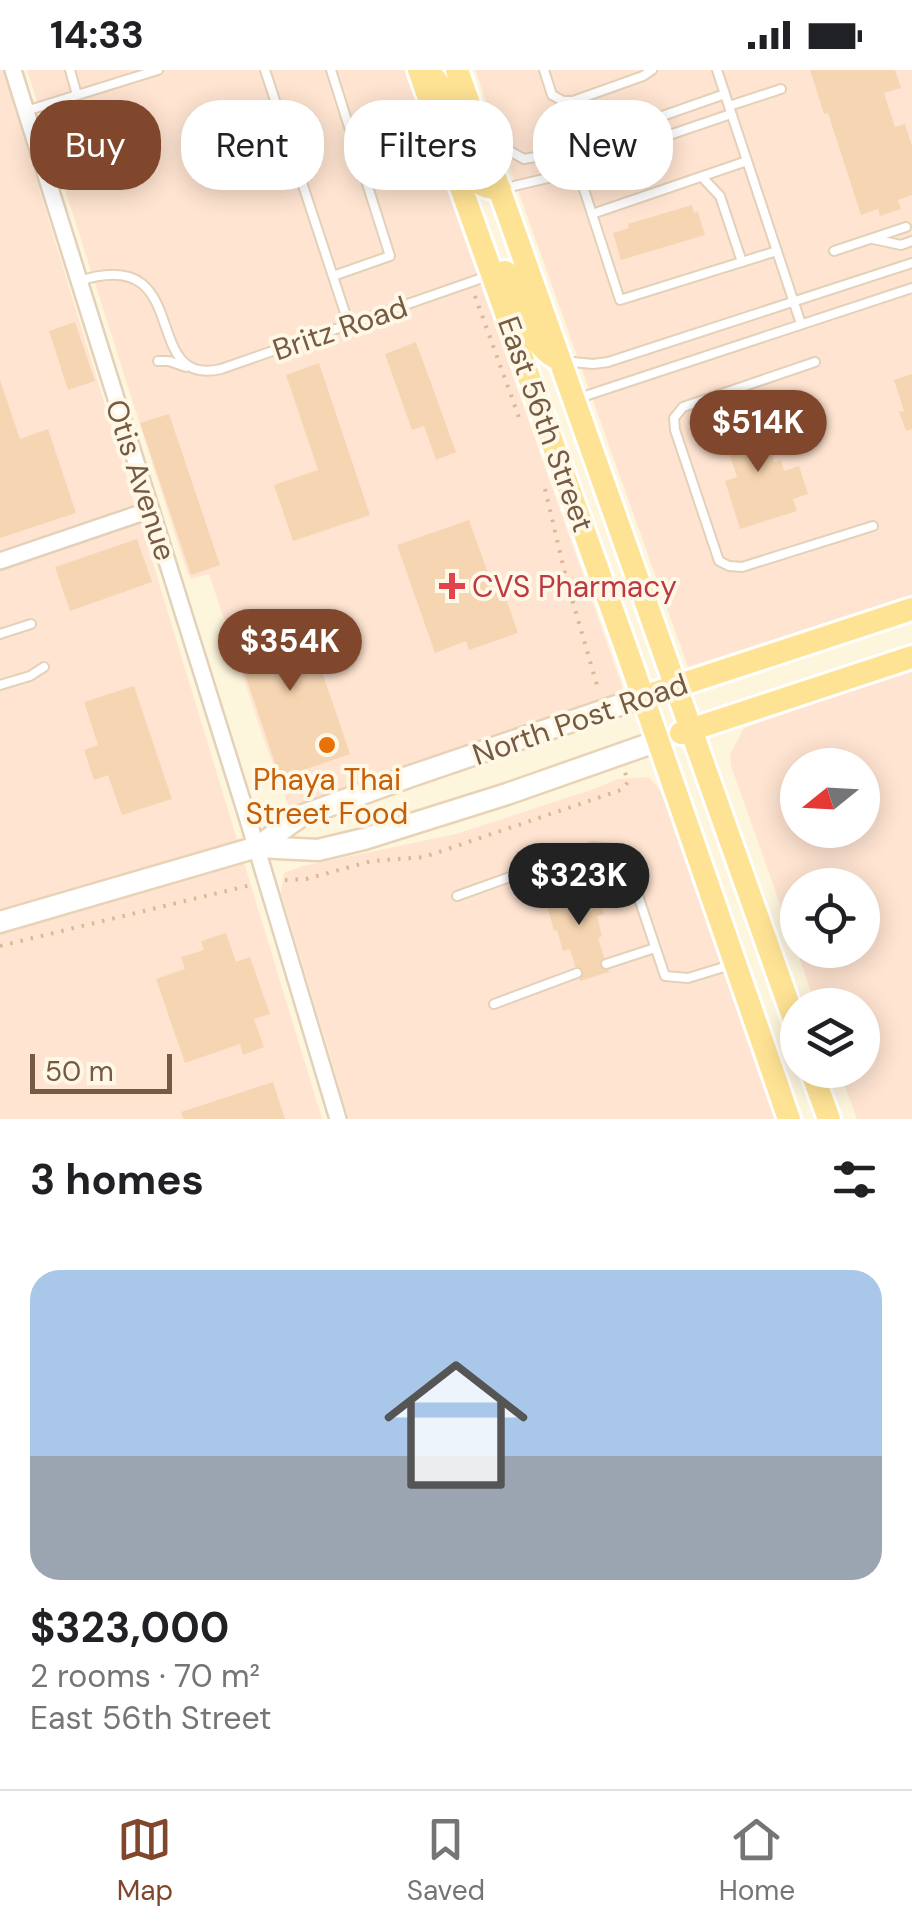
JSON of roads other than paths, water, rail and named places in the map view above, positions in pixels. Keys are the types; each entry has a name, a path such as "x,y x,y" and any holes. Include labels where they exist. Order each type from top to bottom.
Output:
{"main road":[{"name":"East 56th Street","path":"418,70 481,279 643,697 789,1119"},
{"path":"426,70 447,100"},
{"name":"East 56th Street","path":"457,70 468,100"},
{"name":"East 56th Street","path":"500,190 783,988"},
{"path":"481,279 505,272 512,277 536,340 547,354 561,361"},
{"name":"North Post Road","path":"643,697 912,609"},
{"name":"North Post Road","path":"658,740 912,657"},
{"path":"818,1088 829,1119"}],"street":[{"name":"Otis Avenue","path":"13,70 257,847 338,1119"},
{"path":"0,561 150,510"},
{"name":"North Post Road","path":"0,922 257,847 301,816 352,796 643,697"},
{"name":"North Post Road","path":"257,847 318,850 364,839 490,800 658,740"}],"lane":[{"path":"70,70 78,95"},
{"path":"26,111 158,70"},
{"path":"265,70 349,325"},
{"path":"331,70 390,256 333,276"},
{"path":"544,70 552,95 573,101 652,70"},
{"path":"717,70 802,324"},
{"path":"673,132 781,89"},
{"path":"513,152 524,158 541,156 593,135 628,128 725,94"},
{"path":"592,214 747,161"},
{"path":"702,177 720,196 742,262"},
{"path":"584,190 620,300 777,251"},
{"path":"834,251 906,227"},
{"path":"873,239 900,246 912,241"},
{"path":"561,361 608,362 912,262"},
{"path":"79,281 115,274 142,282 153,295 173,346 186,367"},
{"name":"Britz Road","path":"158,361 201,372 221,370 481,279"},
{"path":"575,400 912,288"},
{"path":"815,362 682,407 674,418 719,561 742,568 873,526"},
{"path":"0,634 31,624"},
{"path":"0,686 30,676 44,666"},
{"path":"457,896 593,847 614,848 627,863 665,976 688,978 735,964"},
{"path":"606,964 656,948"},
{"path":"494,1004 577,973"}],"place":[{"name":"CVS Pharmacy","path":"452,586"},
{"name":"Phaya Thai Street Food","path":"327,745"}]}
